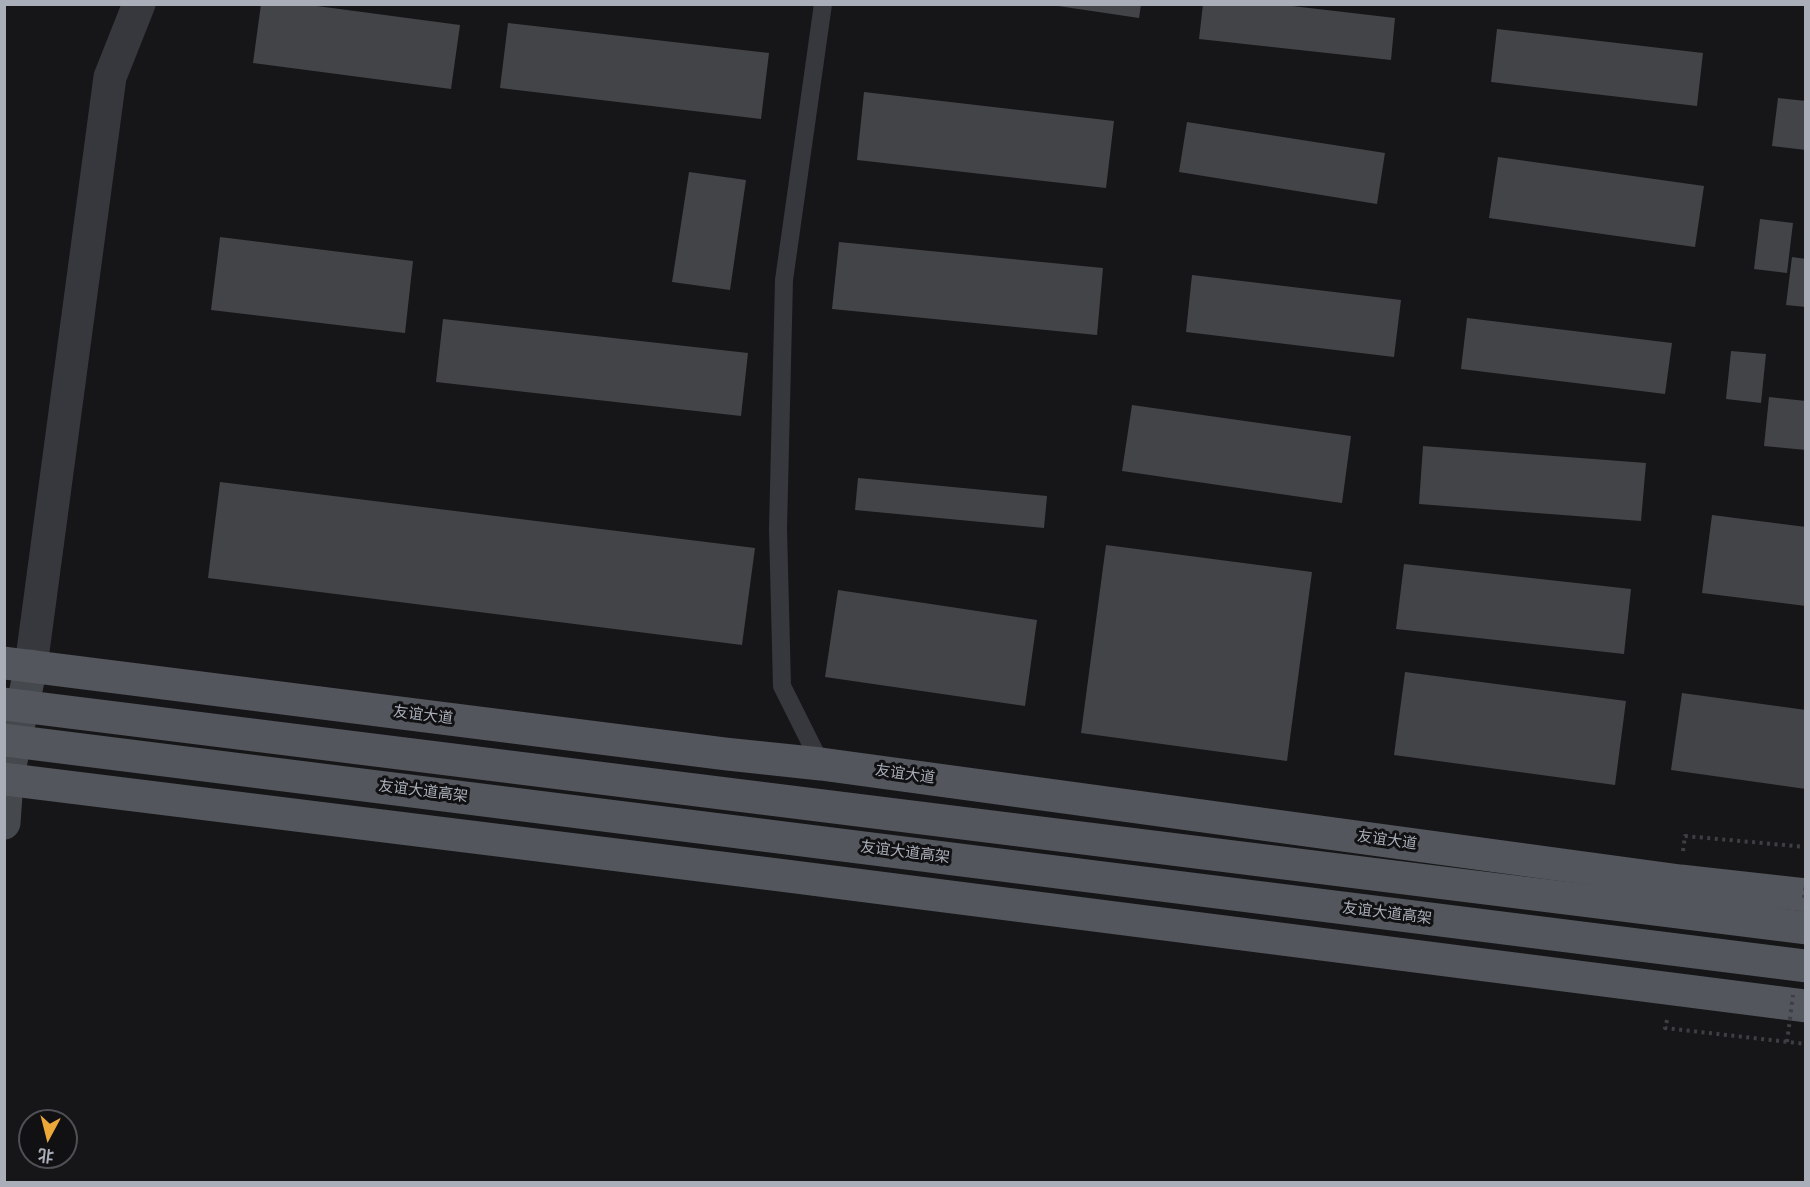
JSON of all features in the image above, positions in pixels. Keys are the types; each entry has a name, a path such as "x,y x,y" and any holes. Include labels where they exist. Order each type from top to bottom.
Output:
{"main road":[{"name":"友谊大道","path":"18,665 821,764 1680,881 1806,895"},
{"path":"4,823 6,780 18,665"},
{"path":"4,704 1806,928"},
{"name":"友谊大道高架","path":"4,740 1806,966"},
{"path":"6,780 823,880 1806,1006"}],"street":[{"path":"18,665 110,78 139,4"}],"lane":[{"path":"821,764 782,686 778,529 784,280 823,4"}],"path":[{"path":"1685,836 1806,847"},
{"path":"1665,1028 1806,1044"}],"building":[{"path":"261,4 302,4 460,25 451,89 253,63"},
{"path":"1203,4 1275,4 1395,18 1391,60 1199,39"},
{"path":"1058,5 1141,5 1139,18"},
{"path":"508,23 769,53 761,119 500,88"},
{"path":"1497,29 1703,53 1697,106 1491,82"},
{"path":"864,92 1114,121 1106,188 857,160"},
{"path":"1778,98 1806,101 1806,150 1772,146"},
{"path":"1187,122 1385,153 1377,204 1179,172"},
{"path":"1498,157 1704,186 1695,247 1489,218"},
{"path":"689,172 746,180 730,290 672,282"},
{"path":"1760,219 1793,223 1787,273 1754,269"},
{"path":"220,237 413,261 405,333 211,310"},
{"path":"839,242 1103,268 1097,335 832,309"},
{"path":"1792,257 1806,259 1806,307 1786,305"},
{"path":"1192,275 1401,300 1394,357 1186,332"},
{"path":"1467,318 1672,343 1665,394 1461,369"},
{"path":"443,319 748,353 741,416 436,382"},
{"path":"1731,351 1766,354 1761,403 1726,399"},
{"path":"1769,397 1806,401 1806,450 1764,446"},
{"path":"1132,405 1351,436 1342,503 1122,471"},
{"path":"1423,446 1646,463 1641,521 1419,504"},
{"path":"858,478 1047,496 1044,528 855,510"},
{"path":"220,482 755,548 742,645 208,578"},
{"path":"1712,515 1806,527 1806,606 1702,593"},
{"path":"1106,545 1312,572 1287,761 1081,733"},
{"path":"1404,564 1631,589 1624,654 1396,629"},
{"path":"838,590 1037,620 1025,706 825,677"},
{"path":"1405,672 1626,701 1615,785 1394,755"},
{"path":"1682,693 1806,710 1806,789 1671,770"}]}
